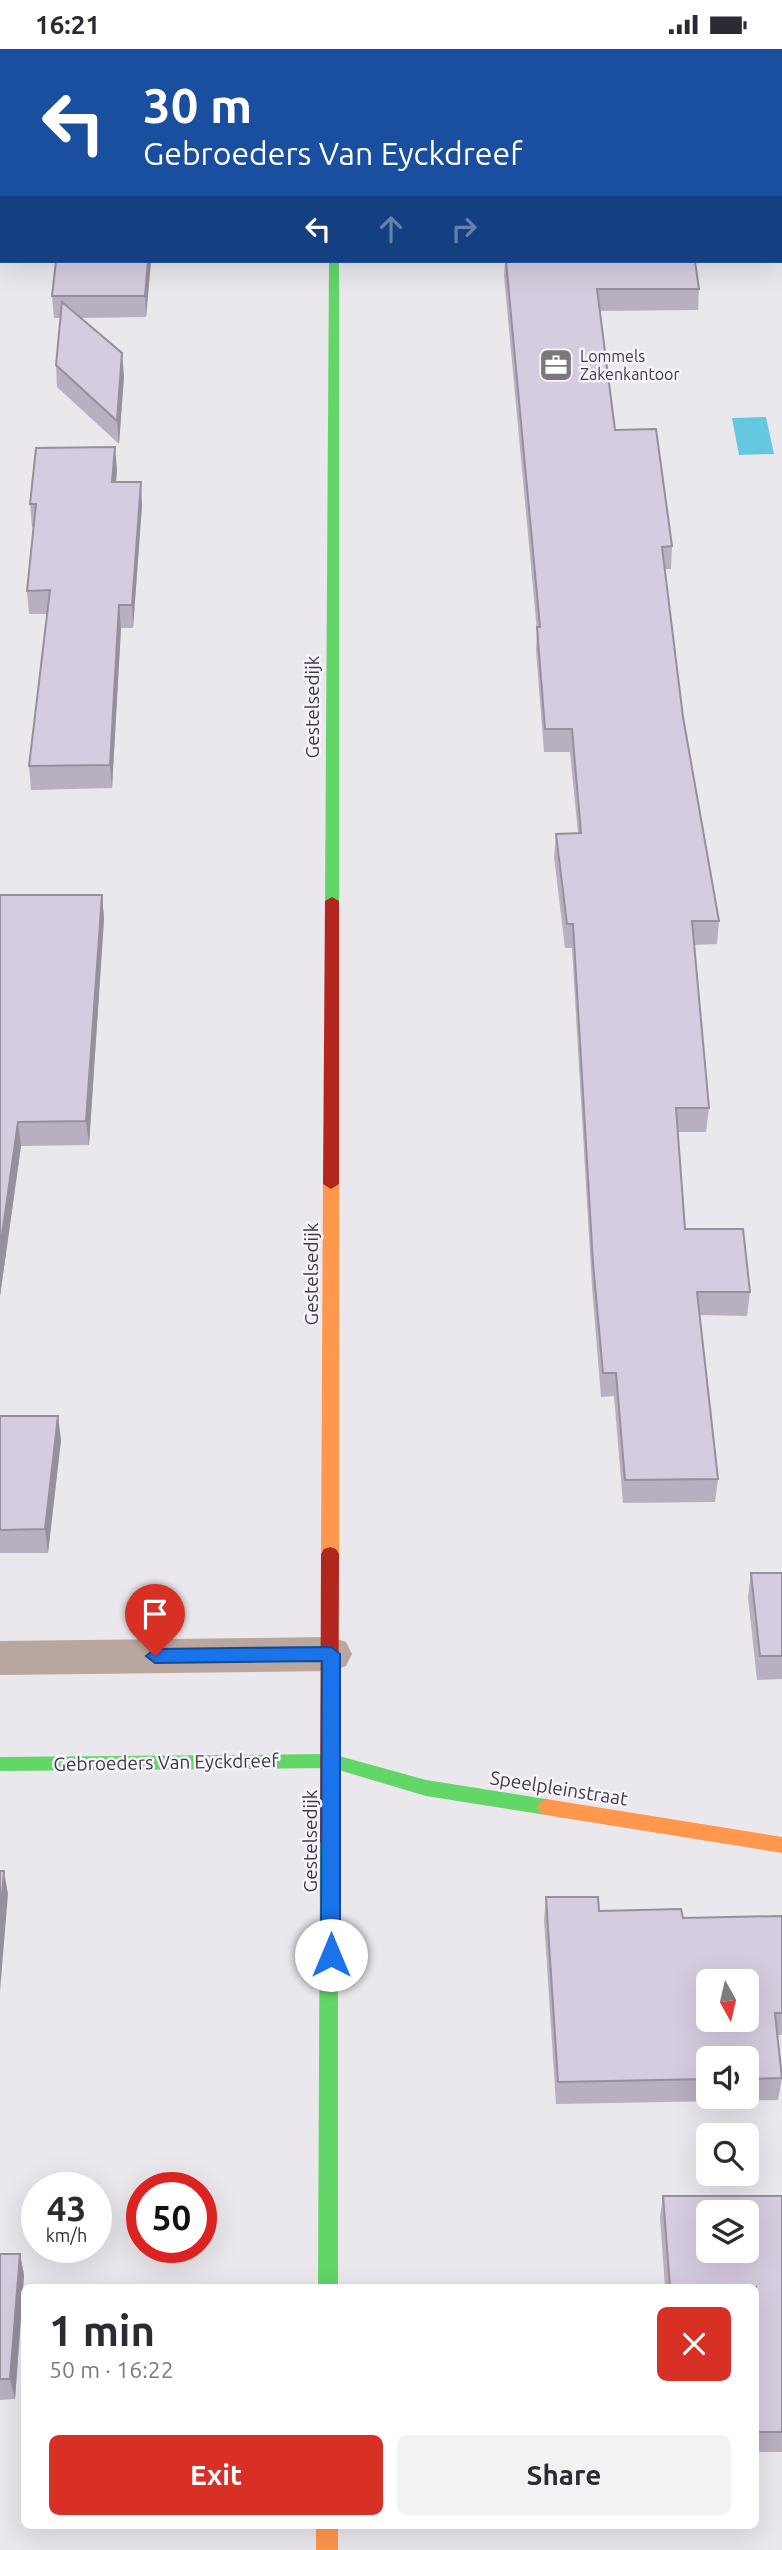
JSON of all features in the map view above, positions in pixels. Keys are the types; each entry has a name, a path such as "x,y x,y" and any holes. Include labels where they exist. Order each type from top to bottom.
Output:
{"main road":[{"name":"Gestelsedijk","path":"328,2284 332,1761 334,263"},
{"name":"Gebroeders Van Eyckdreef","path":"0,1764 332,1761"},
{"name":"Speelpleinstraat","path":"332,1761 426,1787 782,1845"},
{"path":"327,2529 327,2550"}],"street":[{"path":"0,1658 331,1654"}],"water":[{"path":"766,417 774,454 739,455 732,418"}],"building":[{"path":"56,263 148,263 145,296 52,296"},
{"path":"506,263 695,263 699,289 597,289 615,430 656,429 672,546 662,547 683,717 719,921 692,921 709,1108 676,1108 685,1229 743,1229 750,1292 697,1292 718,1479 625,1480 616,1373 603,1373 593,1263 573,924 567,924 556,834 581,833 572,729 545,729 537,627 540,627"},
{"path":"62,302 122,353 117,421 56,365"},
{"path":"115,447 112,482 141,482 132,605 119,605 110,765 29,766 50,590 27,591 36,504 30,504 36,448"},
{"path":"0,895 102,895 86,1121 18,1122 0,1249"},
{"path":"0,1416 58,1416 45,1529 0,1530"},
{"path":"751,1573 782,1573 782,1656 760,1656"},
{"path":"0,1871 4,1871 0,1919"},
{"path":"546,1897 598,1897 599,1911 681,1909 683,1918 782,1916 782,2013 775,2013 782,2078 759,2079 759,2046 696,2046 696,2079 558,2082"},
{"path":"663,2196 782,2196 782,2432 759,2432 759,2284 670,2284"},
{"path":"0,2254 20,2254 10,2379 0,2379"}],"traffic: fast":[{"path":"332,901 334,263"},
{"path":"0,1764 332,1761 426,1788 546,1807"},
{"path":"328,2284 329,1841"}],"traffic: slow":[{"path":"330,1554 331,1184"},
{"path":"546,1807 782,1845"},
{"path":"327,2529 327,2550"}],"traffic: jam":[{"path":"331,1184 332,901"},
{"path":"329,1841 330,1554"}],"place":[{"name":"Lommels Zakenkantoor","path":"556,365"}],"route":[{"path":"155,1656 331,1654 331,1955"}]}
